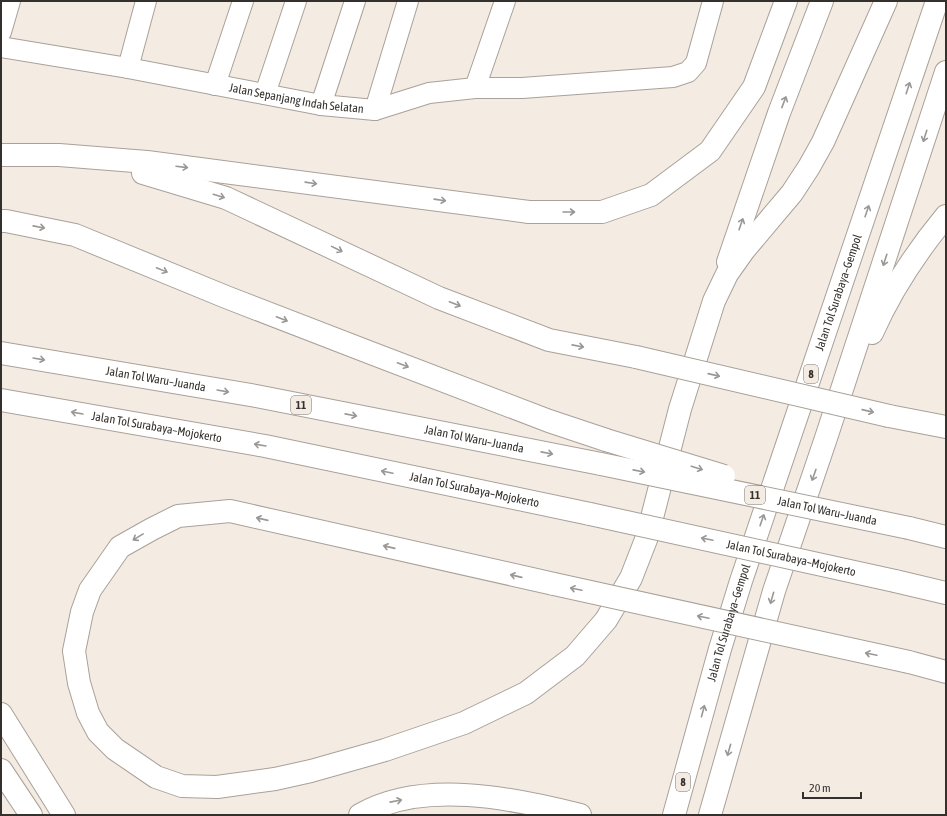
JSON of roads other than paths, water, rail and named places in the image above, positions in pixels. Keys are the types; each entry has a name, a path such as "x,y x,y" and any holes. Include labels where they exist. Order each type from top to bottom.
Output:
{"highway":[{"path":"1,155 59,155 209,170 529,212 602,212 651,195 710,151 754,87 786,1"},
{"path":"822,1 779,113 714,301 680,409 647,537 631,578 606,620 575,656 526,693 464,723 385,750 275,779 217,787 182,786 156,777 115,749 98,732 88,713 79,683 74,651 82,612 90,590 120,548 152,528 178,516 230,512 554,584 909,662 946,672"},
{"path":"714,301 727,274 792,193 810,167 823,142 886,1"},
{"name":"Jalan Tol Surabaya–Gempol","path":"674,815 741,581 937,1"},
{"path":"710,815 774,591 826,438 946,72"},
{"path":"59,155 154,175 226,198 439,298 549,340 636,357 889,416 946,427"},
{"path":"826,438 879,317 918,250 946,216"},
{"path":"1,222 6,221 75,235 226,297 549,421 606,440 849,514"},
{"name":"Jalan Tol Waru–Juanda","path":"1,353 256,396 849,514 946,537"},
{"name":"Jalan Tol Surabaya–Mojokerto","path":"1,400 265,446 590,514 946,593"},
{"path":"1,714 64,815"},
{"path":"664,815 693,749"},
{"path":"1,770 31,815"},
{"path":"360,815 376,805 431,794 497,797 580,815"}],"street":[{"path":"1,32 10,1"},
{"path":"128,68 146,1"},
{"path":"215,85 243,1"},
{"path":"266,94 296,1"},
{"path":"321,106 355,1"},
{"path":"375,110 408,1"},
{"path":"475,88 505,1"},
{"name":"Jalan Sepanjang Indah Selatan","path":"1,47 128,68 321,106 375,110 429,93 475,88 522,88 673,77 688,72 696,63 714,1"}]}
